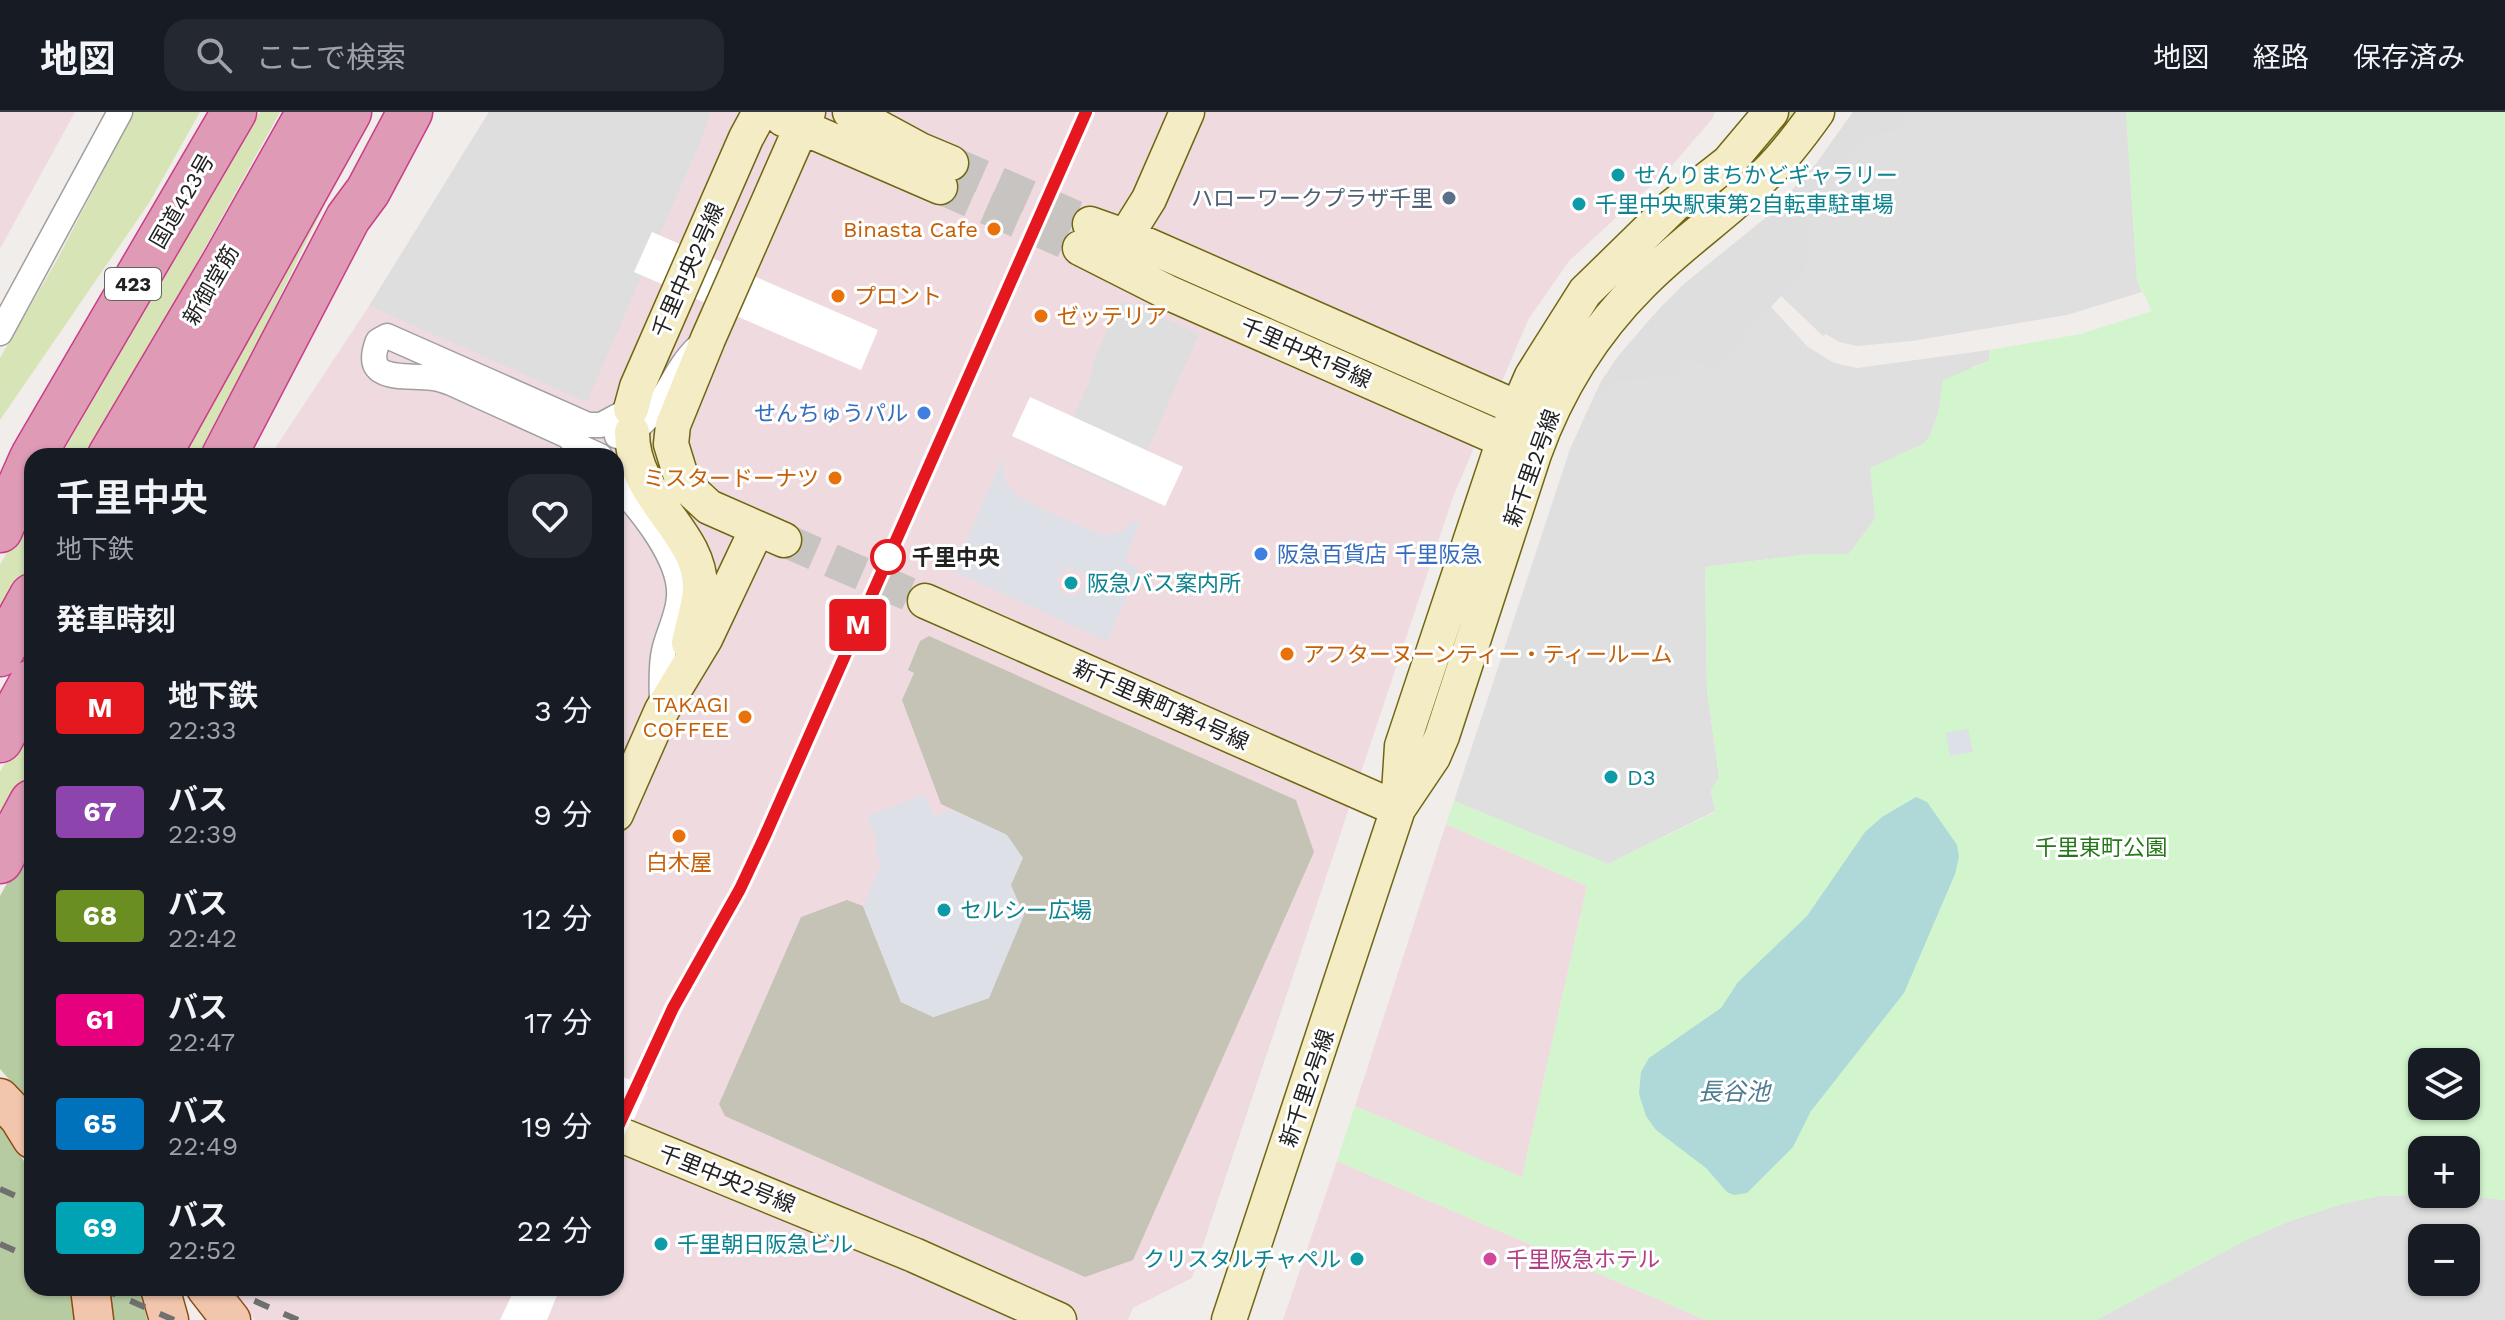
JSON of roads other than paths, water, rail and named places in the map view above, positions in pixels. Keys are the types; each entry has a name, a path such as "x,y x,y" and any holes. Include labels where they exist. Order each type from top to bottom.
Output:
{"highway":[{"name":"国道423号","path":"37,448 234,112"},
{"path":"177,211 251,112"},
{"name":"新御堂筋","path":"115,448 309,112"},
{"name":"新御堂筋","path":"162,448 349,112"},
{"path":"348,218 355,184 390,112"},
{"path":"228,448 348,218 368,191 410,112"},
{"name":"国道423号","path":"0,530 24,475"},
{"path":"0,654 24,610"},
{"path":"0,740 24,696"},
{"path":"0,861 24,817"}],"main road":[{"path":"0,500 24,468"},
{"path":"0,1098 24,1126"},
{"path":"91,1296 94,1320"},
{"path":"162,1296 169,1320"},
{"path":"212,1296 231,1320"}],"street":[{"path":"0,333 120,112"},
{"path":"763,112 805,119 946,175 850,112"},
{"name":"千里中央2号線","path":"682,675 700,589 697,568 637,469 632,450 631,420 637,387 746,138 763,112"},
{"path":"1101,243 1149,199 1187,112"},
{"name":"新千里2号線","path":"1229,1320 1398,809 1402,746 1532,414 1542,358 1585,292 1673,206 1729,162 1771,112"},
{"name":"新千里2号線","path":"1532,414 1618,309 1655,270 1768,172 1817,112"},
{"name":"千里中央2号線","path":"624,796 662,710 771,535 709,507 683,483 671,444 673,425 708,339 805,119"},
{"name":"千里中央1号線","path":"1101,243 1532,414"},
{"name":"千里中央1号線","path":"1101,243 1167,292 1519,447"},
{"path":"387,336 588,425 631,420 610,438 571,446 454,403 411,377 385,374 375,365 372,355 378,341 387,336"},
{"name":"千里中央2号線","path":"631,420 655,413 677,370 708,339"},
{"path":"624,469 670,520 713,534 771,535"},
{"path":"624,495 657,538 675,569 679,598 662,663 662,710"},
{"name":"新千里東町第4号線","path":"925,601 1398,809"},
{"name":"千里中央2号線","path":"624,1136 914,1255 1059,1320"}],"water":[{"name":"長谷池","path":"1916,797 1927,802 1957,845 1959,857 1955,874 1904,993 1811,1111 1793,1147 1747,1193 1734,1195 1727,1192 1706,1168 1656,1130 1646,1116 1639,1094 1641,1072 1649,1058 1721,1008 1738,982 1807,916 1865,832 1882,817"}],"tunnel":[{"path":"951,163 1090,224"},
{"path":"940,187 1080,248"},
{"path":"784,540 925,601"}],"railway":[{"path":"0,1189 24,1200"},
{"path":"0,1244 24,1254"},
{"path":"119,1296 174,1320"},
{"path":"243,1296 298,1320"}],"metro line":[{"name":"M","path":"624,1114 673,1008 740,889 764,838 1086,112"}],"place":[{"name":"せんりまちかどギャラリー","path":"1618,175"},
{"name":"ハローワークプラザ千里","path":"1449,198"},
{"name":"千里中央駅東第2自転車駐車場","path":"1579,204"},
{"name":"Binasta Cafe","path":"994,229"},
{"name":"プロント","path":"838,296"},
{"name":"ゼッテリア","path":"1041,316"},
{"name":"せんちゅうパル","path":"924,413"},
{"name":"ミスタードーナツ","path":"835,478"},
{"name":"阪急百貨店 千里阪急","path":"1261,554"},
{"name":"千里中央","path":"888,557"},
{"name":"阪急バス案内所","path":"1071,583"},
{"name":"アフターヌーンティー・ティールーム","path":"1287,654"},
{"name":"TAKAGI COFFEE","path":"745,717"},
{"name":"D3","path":"1611,777"},
{"name":"白木屋","path":"679,836"},
{"name":"セルシー広場","path":"944,910"},
{"name":"千里朝日阪急ビル","path":"661,1244"},
{"name":"クリスタルチャペル","path":"1357,1259"},
{"name":"千里阪急ホテル","path":"1490,1259"}],"park label":[{"name":"千里東町公園","path":"2101,847"}]}
